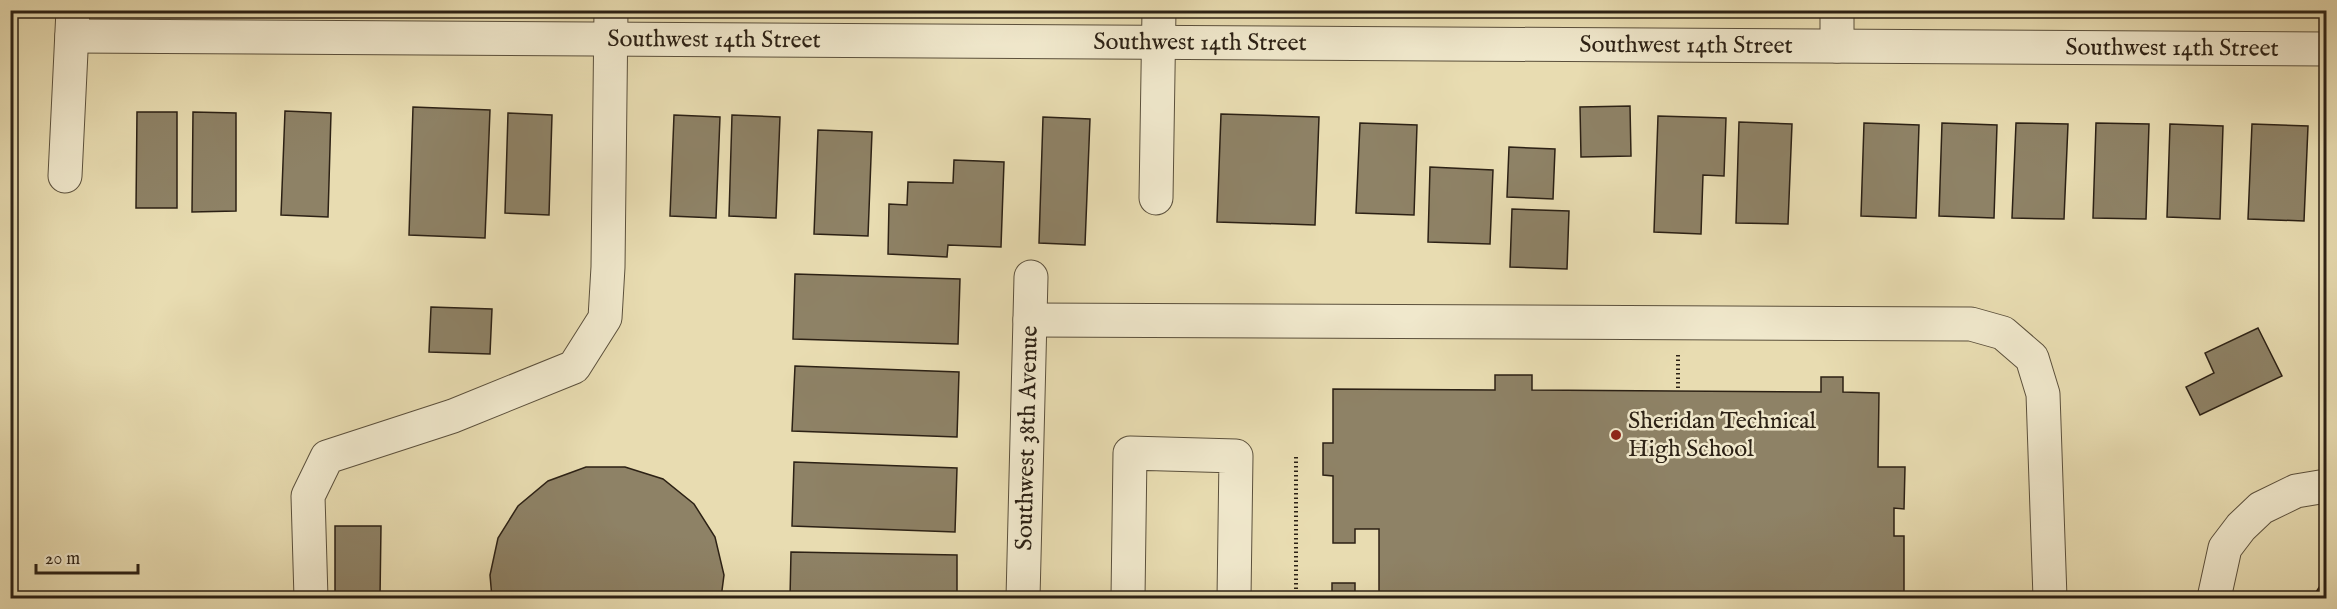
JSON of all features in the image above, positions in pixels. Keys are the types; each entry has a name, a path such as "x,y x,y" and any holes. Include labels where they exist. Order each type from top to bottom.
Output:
{"street":[{"path":"1837,10 1837,46"},
{"path":"65,176 72,23"},
{"name":"Southwest 14th Street","path":"72,23 1159,26 1837,46 2326,49"},
{"path":"311,598 308,496 327,457 453,416 574,367 605,318 608,267 611,25"},
{"path":"1156,198 1159,26"},
{"name":"Southwest 38th Avenue","path":"1023,598 1031,278"},
{"path":"1030,320 1971,324 2003,333 2032,358 2043,394 2050,598"},
{"path":"1128,598 1130,453 1236,456 1234,598"},
{"path":"2214,598 2225,548 2241,527 2261,508 2296,491 2326,486"}],"path":[{"path":"1678,348 1678,391"},
{"path":"1296,454 1296,598"}],"building":[{"path":"1630,106 1631,156 1581,157 1580,107"},
{"path":"413,107 490,110 485,238 409,235"},
{"path":"285,111 331,113 328,217 281,215"},
{"path":"137,112 177,112 177,208 136,208"},
{"path":"193,112 236,113 236,211 192,212"},
{"path":"508,113 552,115 549,215 505,213"},
{"path":"1221,114 1319,117 1315,225 1217,222"},
{"path":"674,115 720,117 716,218 670,216"},
{"path":"732,115 780,117 776,218 729,216"},
{"path":"1658,116 1726,118 1724,176 1703,175 1701,234 1654,232"},
{"path":"1043,117 1090,119 1085,245 1039,243"},
{"path":"1739,122 1792,124 1788,224 1736,223"},
{"path":"1360,123 1417,125 1414,215 1356,213"},
{"path":"1864,123 1919,125 1916,218 1861,216"},
{"path":"1942,123 1997,125 1994,218 1939,216"},
{"path":"2016,123 2068,124 2064,219 2012,218"},
{"path":"2096,123 2149,124 2146,219 2093,218"},
{"path":"2170,124 2223,126 2220,219 2167,217"},
{"path":"2252,124 2308,126 2304,221 2248,219"},
{"path":"2325,125 2326,226 2322,226"},
{"path":"818,130 872,132 868,236 814,234"},
{"path":"1509,147 1555,149 1553,199 1507,197"},
{"path":"954,160 1004,162 1001,247 948,245 947,257 888,254 889,204 907,205 908,182 953,183"},
{"path":"1430,167 1493,170 1490,244 1428,242"},
{"path":"1512,209 1569,211 1567,269 1510,267"},
{"path":"795,274 960,279 958,344 793,339"},
{"path":"431,307 492,309 490,354 429,352"},
{"path":"2258,328 2282,376 2200,415 2186,387 2214,373 2205,353"},
{"path":"795,366 959,372 957,437 792,431"},
{"path":"1495,375 1532,375 1532,390 1821,392 1821,377 1843,377 1843,392 1879,393 1878,467 1905,467 1904,509 1894,508 1894,536 1904,536 1904,598 1379,598 1379,529 1355,529 1355,543 1333,543 1333,476 1323,475 1323,443 1333,443 1333,389 1495,390"},
{"path":"794,462 957,468 955,532 792,526"},
{"path":"586,467 625,467 663,479 694,504 715,537 724,575 721,598 492,598 490,575 498,538 518,506 548,481"},
{"path":"335,526 381,526 380,598 335,598"},
{"path":"791,552 957,555 957,598 790,598"},
{"path":"2326,577 2326,598 2312,598"},
{"path":"1332,583 1355,583 1355,597 1379,598 1332,598"}],"place":[{"name":"Sheridan Technical High School","path":"1616,435"}]}
